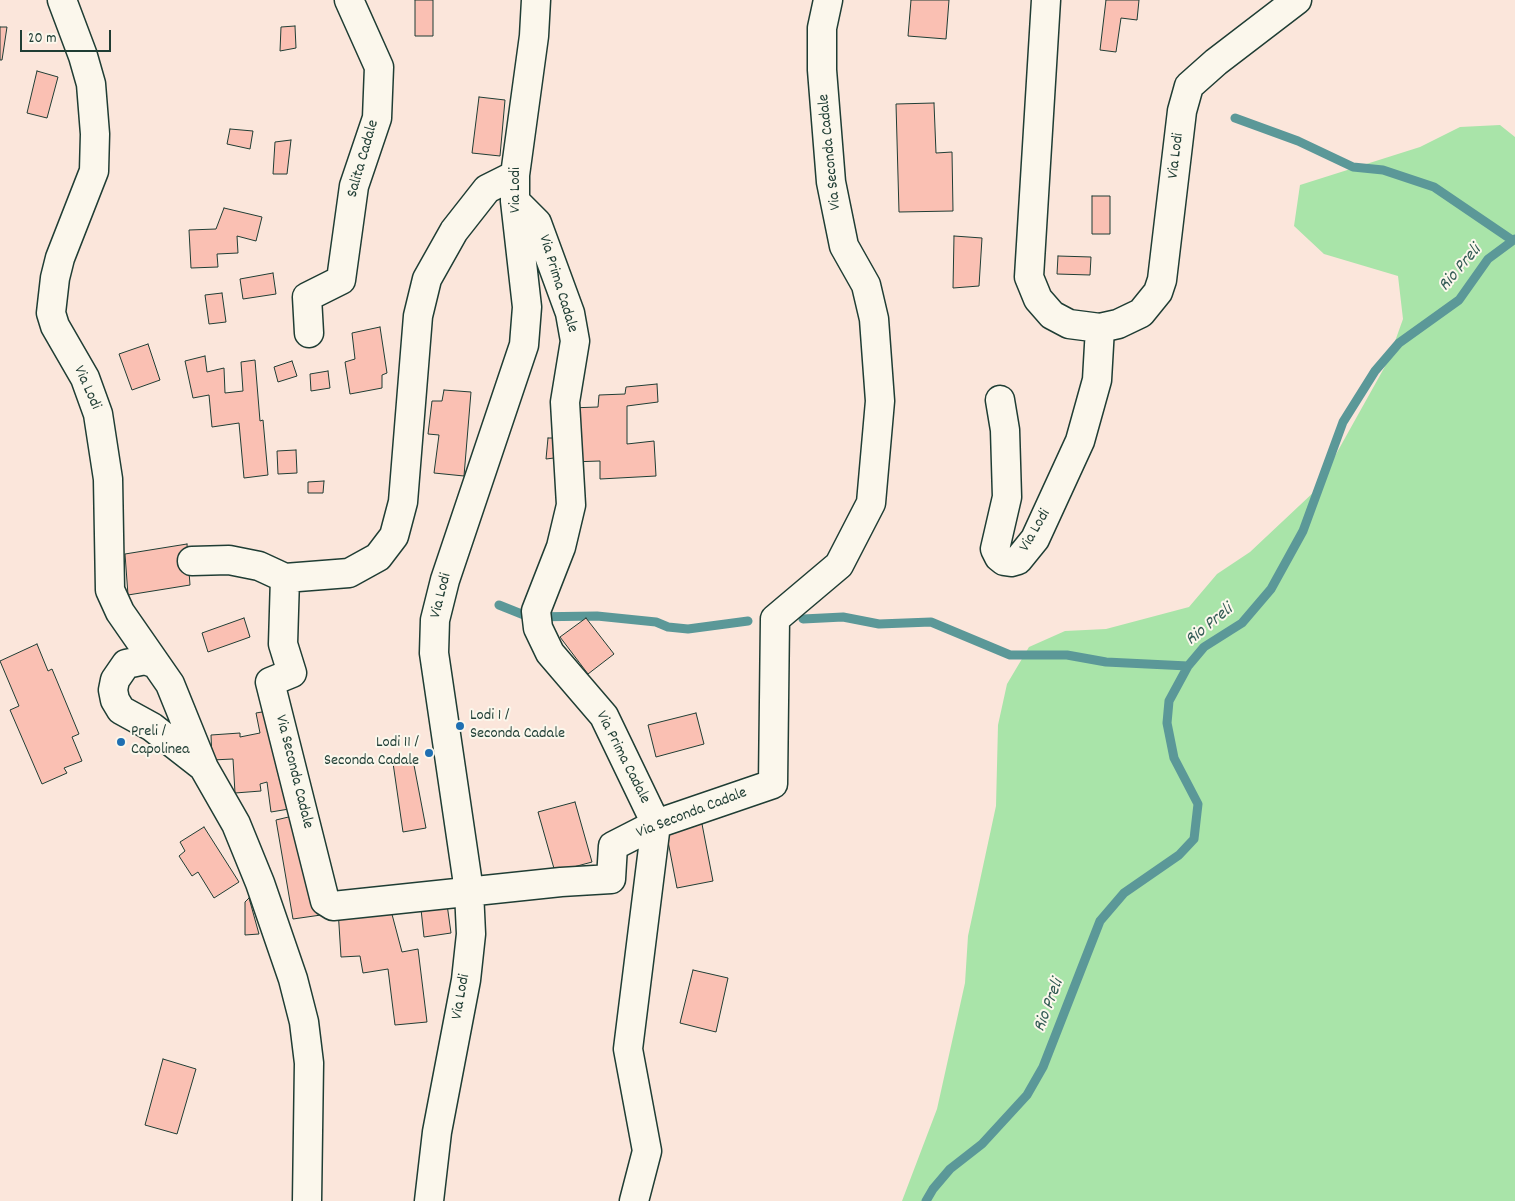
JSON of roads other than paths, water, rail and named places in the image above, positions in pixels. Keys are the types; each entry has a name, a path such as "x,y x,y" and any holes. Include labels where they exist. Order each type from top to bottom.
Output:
{"street":[{"name":"Via Lodi","path":"62,0 83,56 91,84 95,134 94,171 62,251 55,278 51,313 55,326 85,378 98,414 108,479 110,590 120,612 170,684 204,768 236,824 260,883 293,979 304,1022 309,1063 307,1201"},
{"name":"Salita Cadale","path":"309,333 307,297 341,280 354,186 377,118 379,67 350,0"},
{"name":"Via Lodi","path":"429,1201 437,1132 466,980 471,934 469,891 434,652 436,620 445,580 524,345 527,307 515,188 534,36 536,0"},
{"name":"Via Seconda Cadale","path":"285,578 282,644 292,673 270,682 324,901 333,906 469,891 611,879 613,846 656,824 773,784 775,619 839,565 871,503 880,401 874,319 866,285 844,246 831,182 822,70 822,28 828,0"},
{"name":"Via Lodi","path":"1046,0 1029,277 1038,299 1052,315 1069,324 1100,328 1118,324 1141,313 1158,292 1162,280 1182,111 1190,86 1216,62 1297,0"},
{"path":"192,561 229,560 258,566 285,578 349,573 378,557 394,536 403,502 418,316 427,279 454,231 487,190 515,188"},
{"name":"Via Prima Cadale","path":"515,188 537,223 570,313 575,341 564,402 571,505 561,547 536,611 538,628 550,654 604,716 656,824 628,1049 647,1151 634,1201"},
{"name":"Via Lodi","path":"1000,400 1005,430 1007,497 995,548 999,557 1004,561 1011,562 1018,560 1035,540 1080,441 1097,380 1100,328"},
{"path":"156,664 146,660 126,664 115,680 113,690 115,700 122,710 152,727 204,768"}],"waterway":[{"path":"1235,118 1298,141 1353,167 1383,170 1434,187 1512,240"},
{"name":"Rio Preli","path":"926,1201 933,1189 950,1169 982,1144 1027,1095 1043,1067 1100,921 1124,893 1179,855 1194,839 1198,804 1174,758 1167,723 1169,701 1188,666 1204,647 1242,623 1271,589 1303,531 1343,422 1375,371 1399,343 1459,300 1488,259 1515,239"},
{"path":"499,605 529,617 597,616 656,622 668,627 688,629 748,621"},
{"path":"803,619 843,617 879,624 931,622 1010,655 1067,655 1106,662 1188,666"}],"place":[{"name":"Lodi 1 / Seconda Cadale","path":"460,726"},
{"name":"Preli / Capolinea","path":"121,742"},
{"name":"Lodi 11 / Seconda Cadale","path":"429,753"}]}
